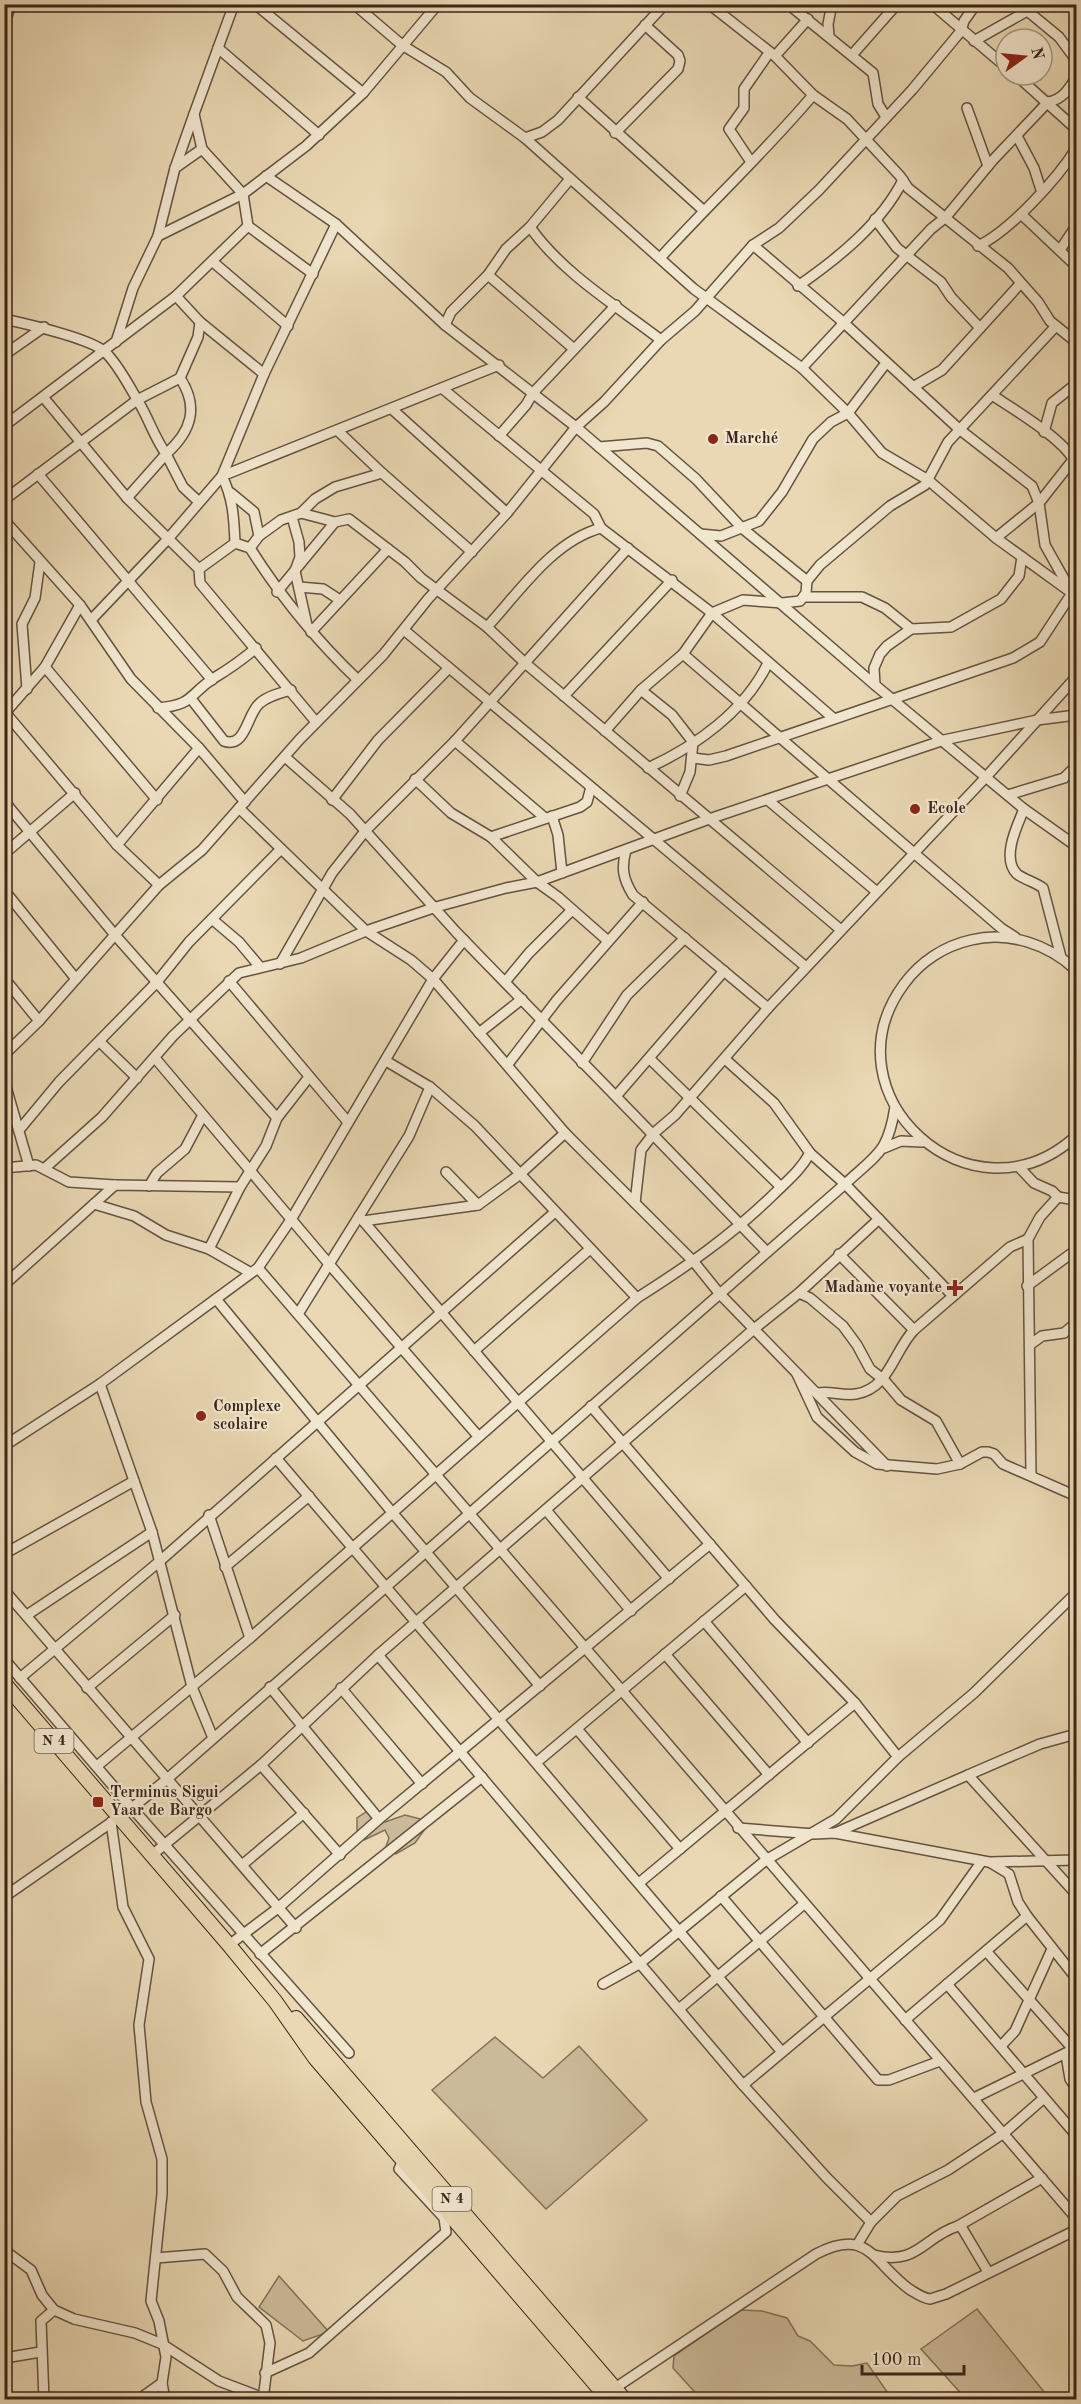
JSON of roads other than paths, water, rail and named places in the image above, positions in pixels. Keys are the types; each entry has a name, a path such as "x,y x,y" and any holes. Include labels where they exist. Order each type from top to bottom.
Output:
{"highway":[{"name":"N 4","path":"4,1683 115,1819 152,1855 230,1945 275,2001 315,2058 403,2160 612,2394 625,2400"},
{"name":"N 4","path":"275,2001 291,2013 612,2394"}],"street":[{"path":"4,26 11,4"},
{"path":"116,342 134,288 158,236 184,136 234,4"},
{"path":"255,4 363,93"},
{"path":"158,236 243,194 319,135 363,93 438,4"},
{"path":"525,138 542,132 558,120 665,4"},
{"path":"709,4 772,55 813,95 847,119 913,192 1008,268 1056,326 1077,342"},
{"path":"788,4 873,73 878,104 886,117"},
{"path":"829,36 828,24 832,4"},
{"path":"852,55 897,4"},
{"path":"932,4 994,57"},
{"path":"4,1055 39,1021 159,885 202,850 316,722 404,630 507,513 576,427 604,402 661,339 708,298 753,245 779,228 819,190 962,31 964,21 976,4"},
{"path":"360,6 402,45 446,72 470,98 525,138 630,234 661,257 694,289 802,368 848,413 882,453 928,480 996,538 1074,594"},
{"path":"974,41 1023,8 1059,37 1077,60"},
{"path":"751,162 729,129 744,108 744,89 772,55 807,19"},
{"path":"615,132 678,69 680,61 678,55 645,25"},
{"path":"218,48 319,135"},
{"path":"802,368 905,256 946,217 988,166 1048,102 1059,99 1077,78"},
{"path":"1030,87 1077,129"},
{"path":"661,257 703,210 777,138 813,95"},
{"path":"578,97 703,210"},
{"path":"967,108 988,166"},
{"path":"194,114 202,149 243,194 248,226 313,274"},
{"path":"1017,136 1037,173 1041,190"},
{"path":"175,168 202,149"},
{"path":"978,246 996,237 1021,214 1077,149"},
{"path":"266,176 336,224 445,325 576,427 875,685 944,740 1024,809 1077,846"},
{"path":"445,325 451,312 488,275 506,249 530,227 570,178"},
{"path":"798,286 835,260 875,219 903,180"},
{"path":"1021,214 1077,266"},
{"path":"875,219 887,238 905,256 941,282 951,297 980,328"},
{"path":"91,620 167,540 222,476 264,374 336,224"},
{"path":"4,426 176,296 248,226"},
{"path":"1060,250 1077,226"},
{"path":"530,227 542,243 561,261 661,339"},
{"path":"753,245 798,286 843,322 959,429 1027,481 1036,492 1045,545 1074,594"},
{"path":"213,262 288,326"},
{"path":"488,275 574,349"},
{"path":"913,387 942,370 1020,284"},
{"path":"176,296 200,322 264,374"},
{"path":"499,436 526,405 533,393 616,305"},
{"path":"4,319 44,327 104,350 137,400 154,438 166,454 183,487 199,502"},
{"path":"4,500 137,400 180,378 198,337 200,322"},
{"path":"605,731 641,690 683,654 712,613 743,600 800,602 804,597 807,581 820,565 900,499 925,485 940,454 959,429 1056,326"},
{"path":"4,355 44,327"},
{"path":"699,534 721,536 759,521 770,510 819,431 848,413 886,363"},
{"path":"222,476 499,366"},
{"path":"127,498 166,454 177,445 192,413 190,393 180,378"},
{"path":"1044,432 1052,403 1077,384"},
{"path":"443,389 594,514 602,528 672,580 833,718"},
{"path":"992,395 1044,432 1076,460 1039,503 996,538"},
{"path":"44,398 127,498 167,540 199,569 200,583 316,722"},
{"path":"393,410 507,513"},
{"path":"339,431 382,474 472,552"},
{"path":"599,447 647,443 658,447 696,479 742,528 807,581"},
{"path":"38,474 212,680"},
{"path":"250,548 259,536 281,520 296,515 315,499 335,487 382,474"},
{"path":"222,476 231,493 254,512 259,536"},
{"path":"231,493 235,543"},
{"path":"296,515 335,522 349,519 487,627 525,663 680,796 841,930"},
{"path":"296,515 300,557 295,572 309,629"},
{"path":"4,520 80,605 121,668 200,748 242,805 281,849 366,931 411,960 434,980 565,1133 694,1262 754,1329 887,1466"},
{"path":"277,592 335,522"},
{"path":"487,627 555,553 580,536 602,528"},
{"path":"235,543 250,548 277,592 358,680"},
{"path":"199,569 235,543"},
{"path":"280,964 323,888 366,830 454,741 628,548"},
{"path":"309,629 387,549"},
{"path":"875,685 874,668 880,654 911,629 951,627 1001,599 1019,576 1022,557"},
{"path":"27,689 21,635 24,619 35,598 40,562"},
{"path":"564,696 672,580"},
{"path":"299,587 323,589 339,600"},
{"path":"693,758 709,760 726,756 776,736 1028,651 1045,635 1074,594"},
{"path":"804,597 862,597 885,608 911,629"},
{"path":"80,605 45,667 5,713 117,845 159,885"},
{"path":"404,630 806,967"},
{"path":"158,708 177,706 192,700 212,680 232,668 256,648"},
{"path":"683,654 1001,928 1019,939"},
{"path":"648,768 675,755 716,726 753,689 768,663"},
{"path":"45,667 157,800"},
{"path":"332,800 378,740 449,668"},
{"path":"635,1203 641,1150 654,1133 675,1115 768,1008 1077,677"},
{"path":"192,700 225,741 231,743 236,742 243,734 259,704 291,690"},
{"path":"641,690 672,715 693,742 693,758 680,796"},
{"path":"45,1168 102,1116 173,1035 239,973 280,964 436,907 537,882 710,819 829,781 944,740 1036,720 1077,715"},
{"path":"454,741 549,817 558,835 562,873"},
{"path":"117,845 200,748"},
{"path":"285,757 366,830 464,940 767,1251"},
{"path":"1008,795 1064,778 1075,770"},
{"path":"415,778 451,813 490,837 537,882 608,941"},
{"path":"490,837 586,803 591,787"},
{"path":"4,854 75,793"},
{"path":"4,801 115,935 277,1118"},
{"path":"769,801 877,892"},
{"path":"1024,809 1014,838 1011,862 1015,872 1043,888 1061,957"},
{"path":"20,1129 59,1082 157,982 189,942 281,849"},
{"path":"626,850 621,866 626,884 633,895 768,1008"},
{"path":"4,890 76,979"},
{"path":"508,1064 542,1019 644,902"},
{"path":"505,982 529,953 572,910"},
{"path":"213,920 239,942 260,967"},
{"path":"1074,966 1041,946 1019,939 997,937 963,942 933,956 908,979 890,1008 882,1041 884,1075 895,1107 907,1126 923,1142 952,1160 996,1169 1019,1167 1051,1155 1077,1136"},
{"path":"582,1063 627,995 685,938"},
{"path":"4,1446 100,1384 254,1271 292,1218 434,980 464,940"},
{"path":"617,1095 724,971"},
{"path":"4,978 39,1021"},
{"path":"229,981 348,1121"},
{"path":"479,1033 522,999"},
{"path":"100,1042 137,1078"},
{"path":"155,1058 478,1436"},
{"path":"650,1059 781,1187"},
{"path":"725,1059 774,1103 810,1153 845,1184 953,1296"},
{"path":"386,1061 430,1087 475,1126 637,1298"},
{"path":"209,1249 240,1187 266,1146 277,1118 309,1077"},
{"path":"4,1080 29,1166"},
{"path":"298,1314 361,1218 409,1136 430,1087"},
{"path":"4,1897 132,1808 166,1780 385,1584 845,1184 884,1148 890,1137 895,1107"},
{"path":"149,1186 157,1173 185,1149 203,1115"},
{"path":"361,1218 478,1205 519,1175 565,1133"},
{"path":"884,1148 901,1141 923,1142"},
{"path":"97,1766 250,1638 637,1298 694,1262 741,1226 801,1169 810,1153"},
{"path":"4,1168 29,1166 45,1168 69,1182 240,1187"},
{"path":"1019,1167 1034,1183 1052,1191 1058,1197 1077,1200"},
{"path":"446,1172 478,1205"},
{"path":"4,1285 115,1185"},
{"path":"1031,1475 1028,1239 1040,1217 1058,1197"},
{"path":"94,1204 134,1216 166,1234 209,1249 254,1271 298,1314 738,1828 1077,2218"},
{"path":"20,1678 54,1647 160,1561 209,1515 555,1212"},
{"path":"361,1218 669,1579"},
{"path":"152,1855 261,1765 378,1655 754,1329 799,1293 879,1219"},
{"path":"818,1393 857,1394 884,1380 904,1341 914,1330 1010,1247 1028,1239"},
{"path":"474,1351 590,1249"},
{"path":"1027,1286 1077,1250"},
{"path":"839,1254 914,1330"},
{"path":"799,1293 810,1298 843,1326 870,1368 901,1400 936,1421 960,1464"},
{"path":"216,1299 391,1512 540,1686"},
{"path":"1031,1344 1048,1334 1064,1333 1077,1323"},
{"path":"795,1371 818,1417 855,1452 887,1466 927,1469 960,1464 982,1452 988,1452 994,1454 1003,1464 1077,1496"},
{"path":"100,1384 152,1532 192,1687 213,1738"},
{"path":"591,1406 746,1586 855,1703 898,1757"},
{"path":"276,1458 501,1719 782,2052"},
{"path":"4,1554 134,1481"},
{"path":"225,1567 309,1496"},
{"path":"546,1510 631,1611"},
{"path":"209,1515 250,1638"},
{"path":"27,1615 152,1532"},
{"path":"230,1945 278,1908 422,1784 710,1544"},
{"path":"537,1762 746,1586"},
{"path":"4,1590 296,1928"},
{"path":"603,1984 639,1964 766,1860 814,1834 847,1810 898,1757 974,1693 1077,1593"},
{"path":"87,1688 175,1615"},
{"path":"704,1621 808,1743"},
{"path":"665,1654 769,1775"},
{"path":"378,1655 743,2085 826,2177 871,2222"},
{"path":"4,1659 164,1845 349,2053"},
{"path":"270,1687 380,1820"},
{"path":"341,1689 422,1784"},
{"path":"639,1883 855,1703"},
{"path":"577,1729 680,1849"},
{"path":"835,1833 1040,1744 1077,1734"},
{"path":"261,1765 340,1855"},
{"path":"968,1775 1077,1894"},
{"path":"260,1954 296,1928 482,1777"},
{"path":"242,1865 303,1813"},
{"path":"115,1819 123,1907 149,1959 149,1972 138,2020 146,2102 162,2159 162,2194 151,2301 159,2321 166,2366 162,2383 165,2400"},
{"path":"738,1828 814,1834 835,1833 986,1862 1077,1860"},
{"path":"986,1862 1009,1874 1018,1902 1027,1916 1077,1978"},
{"path":"743,2085 940,1920 986,1862"},
{"path":"721,1896 878,2080 889,2080 940,2061"},
{"path":"679,2009 804,1904"},
{"path":"905,2020 1027,1916"},
{"path":"1001,2046 1016,2031 1028,1999 1052,1949"},
{"path":"986,1951 1072,2051 1070,2079 1077,2088"},
{"path":"947,1984 1077,2135"},
{"path":"974,2098 1072,2051"},
{"path":"857,2244 871,2222 897,2196 938,2177 1004,2133 1044,2098"},
{"path":"1066,2123 1077,2116"},
{"path":"265,2373 309,2353 446,2232 444,2218 399,2169 403,2160"},
{"path":"872,2254 896,2258 911,2256 1042,2178"},
{"path":"958,2226 988,2272"},
{"path":"612,2394 816,2254 840,2242 857,2244 872,2254 900,2281 925,2298 946,2294 1077,2230"},
{"path":"4,2250 31,2270 42,2295 54,2310 88,2324 135,2333 162,2344 219,2381 265,2399 265,2373 270,2343 266,2325 237,2297 218,2266 205,2254 156,2258"},
{"path":"44,2400 40,2352 41,2321 54,2310"},
{"path":"4,2357 40,2352"},
{"path":"138,2400 162,2383"}],"place":[{"name":"Marché","path":"713,439"},
{"name":"Ecole","path":"915,809"},
{"name":"Madame voyante","path":"955,1288"},
{"name":"Complexe scolaire","path":"201,1416"},
{"name":"Terminus Sigui Yaar de Bargo","path":"98,1802"}]}
